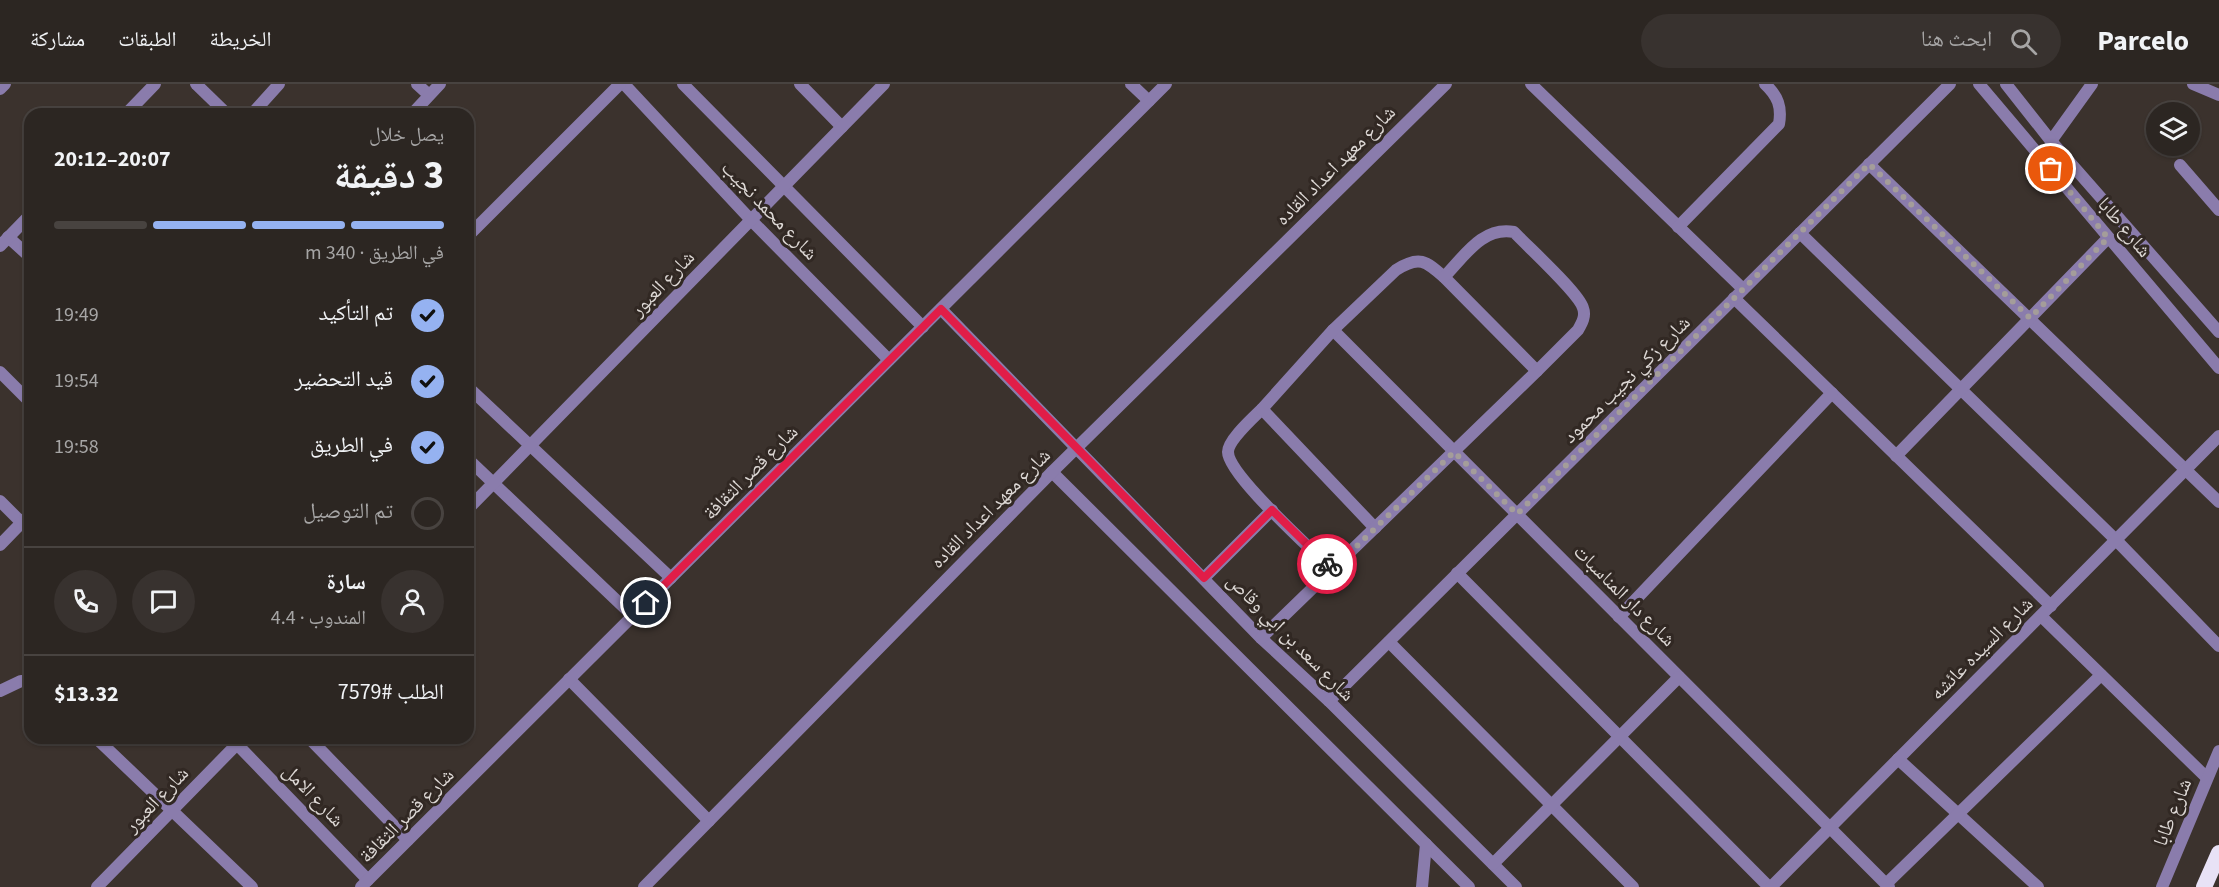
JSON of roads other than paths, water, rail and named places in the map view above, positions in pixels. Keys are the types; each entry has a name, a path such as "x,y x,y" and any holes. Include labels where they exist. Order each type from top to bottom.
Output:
{"highway":[{"path":"2204,887 2219,853"}],"street":[{"path":"0,89 5,84"},
{"path":"132,108 155,84"},
{"path":"196,84 221,108"},
{"path":"257,108 279,84"},
{"path":"417,84 429,95"},
{"path":"417,108 440,84"},
{"path":"474,230 622,84"},
{"name":"شارع محمد نجيب","path":"622,84 751,220 889,360"},
{"name":"شارع محمد نجيب","path":"683,84 923,327"},
{"path":"800,84 842,127"},
{"name":"شارع العبور","path":"474,502 884,84"},
{"path":"1131,84 1149,101"},
{"name":"شارع قصر الثقافة","path":"365,883 1166,84"},
{"name":"شارع معهد اعداد القاده","path":"644,887 1052,472 1446,84"},
{"path":"1531,84 1678,227 1832,393 2051,606"},
{"path":"1678,227 1779,124 1781,111 1778,102 1774,93 1765,84"},
{"name":"شارع زكي نجيب محمود","path":"1329,701 1950,84"},
{"name":"شارع طابا","path":"1979,84 2219,368"},
{"name":"شارع طابا","path":"2007,84 2051,141 2219,332"},
{"path":"2051,141 2092,84"},
{"path":"2193,84 2219,95"},
{"path":"1869,164 2219,502"},
{"path":"2180,165 2219,210"},
{"path":"24,221 4,242 24,254"},
{"path":"1261,638 1578,330 1584,314 1579,298 1514,232 1503,230 1492,232 1444,277"},
{"path":"1800,233 2116,540 2219,646"},
{"path":"1896,456 2108,238"},
{"path":"1332,570 1235,471 1228,452 1230,443 1333,330 1396,270 1408,262 1421,261 1429,264 1444,277 1536,371"},
{"name":"شارع سعد بن ابي وقاص","path":"941,309 1261,638 1329,701 1516,887"},
{"name":"شارع دار المناسبات","path":"1333,330 1888,886"},
{"path":"0,372 24,396"},
{"path":"474,393 671,578"},
{"path":"1619,616 1832,393"},
{"path":"1262,409 1374,528"},
{"name":"شارع السيده عائشه","path":"1770,887 2219,436"},
{"path":"474,465 633,616"},
{"path":"1052,472 1469,887"},
{"path":"0,501 24,520"},
{"path":"1204,578 1272,510"},
{"path":"0,545 24,525"},
{"path":"1457,573 1770,887"},
{"path":"2041,616 2207,778"},
{"path":"1389,642 1633,887"},
{"path":"1888,886 2101,675"},
{"path":"1493,864 1679,676"},
{"path":"569,679 709,821"},
{"path":"0,691 24,681"},
{"path":"102,744 252,887"},
{"name":"شارع العبور","path":"97,887 233,744"},
{"name":"شارع الامل","path":"241,744 365,883"},
{"name":"شارع الامل","path":"315,744 408,840"},
{"name":"شارع طابا","path":"2162,887 2219,751"},
{"path":"1898,759 2038,887"},
{"path":"1422,887 1426,844"}]}
